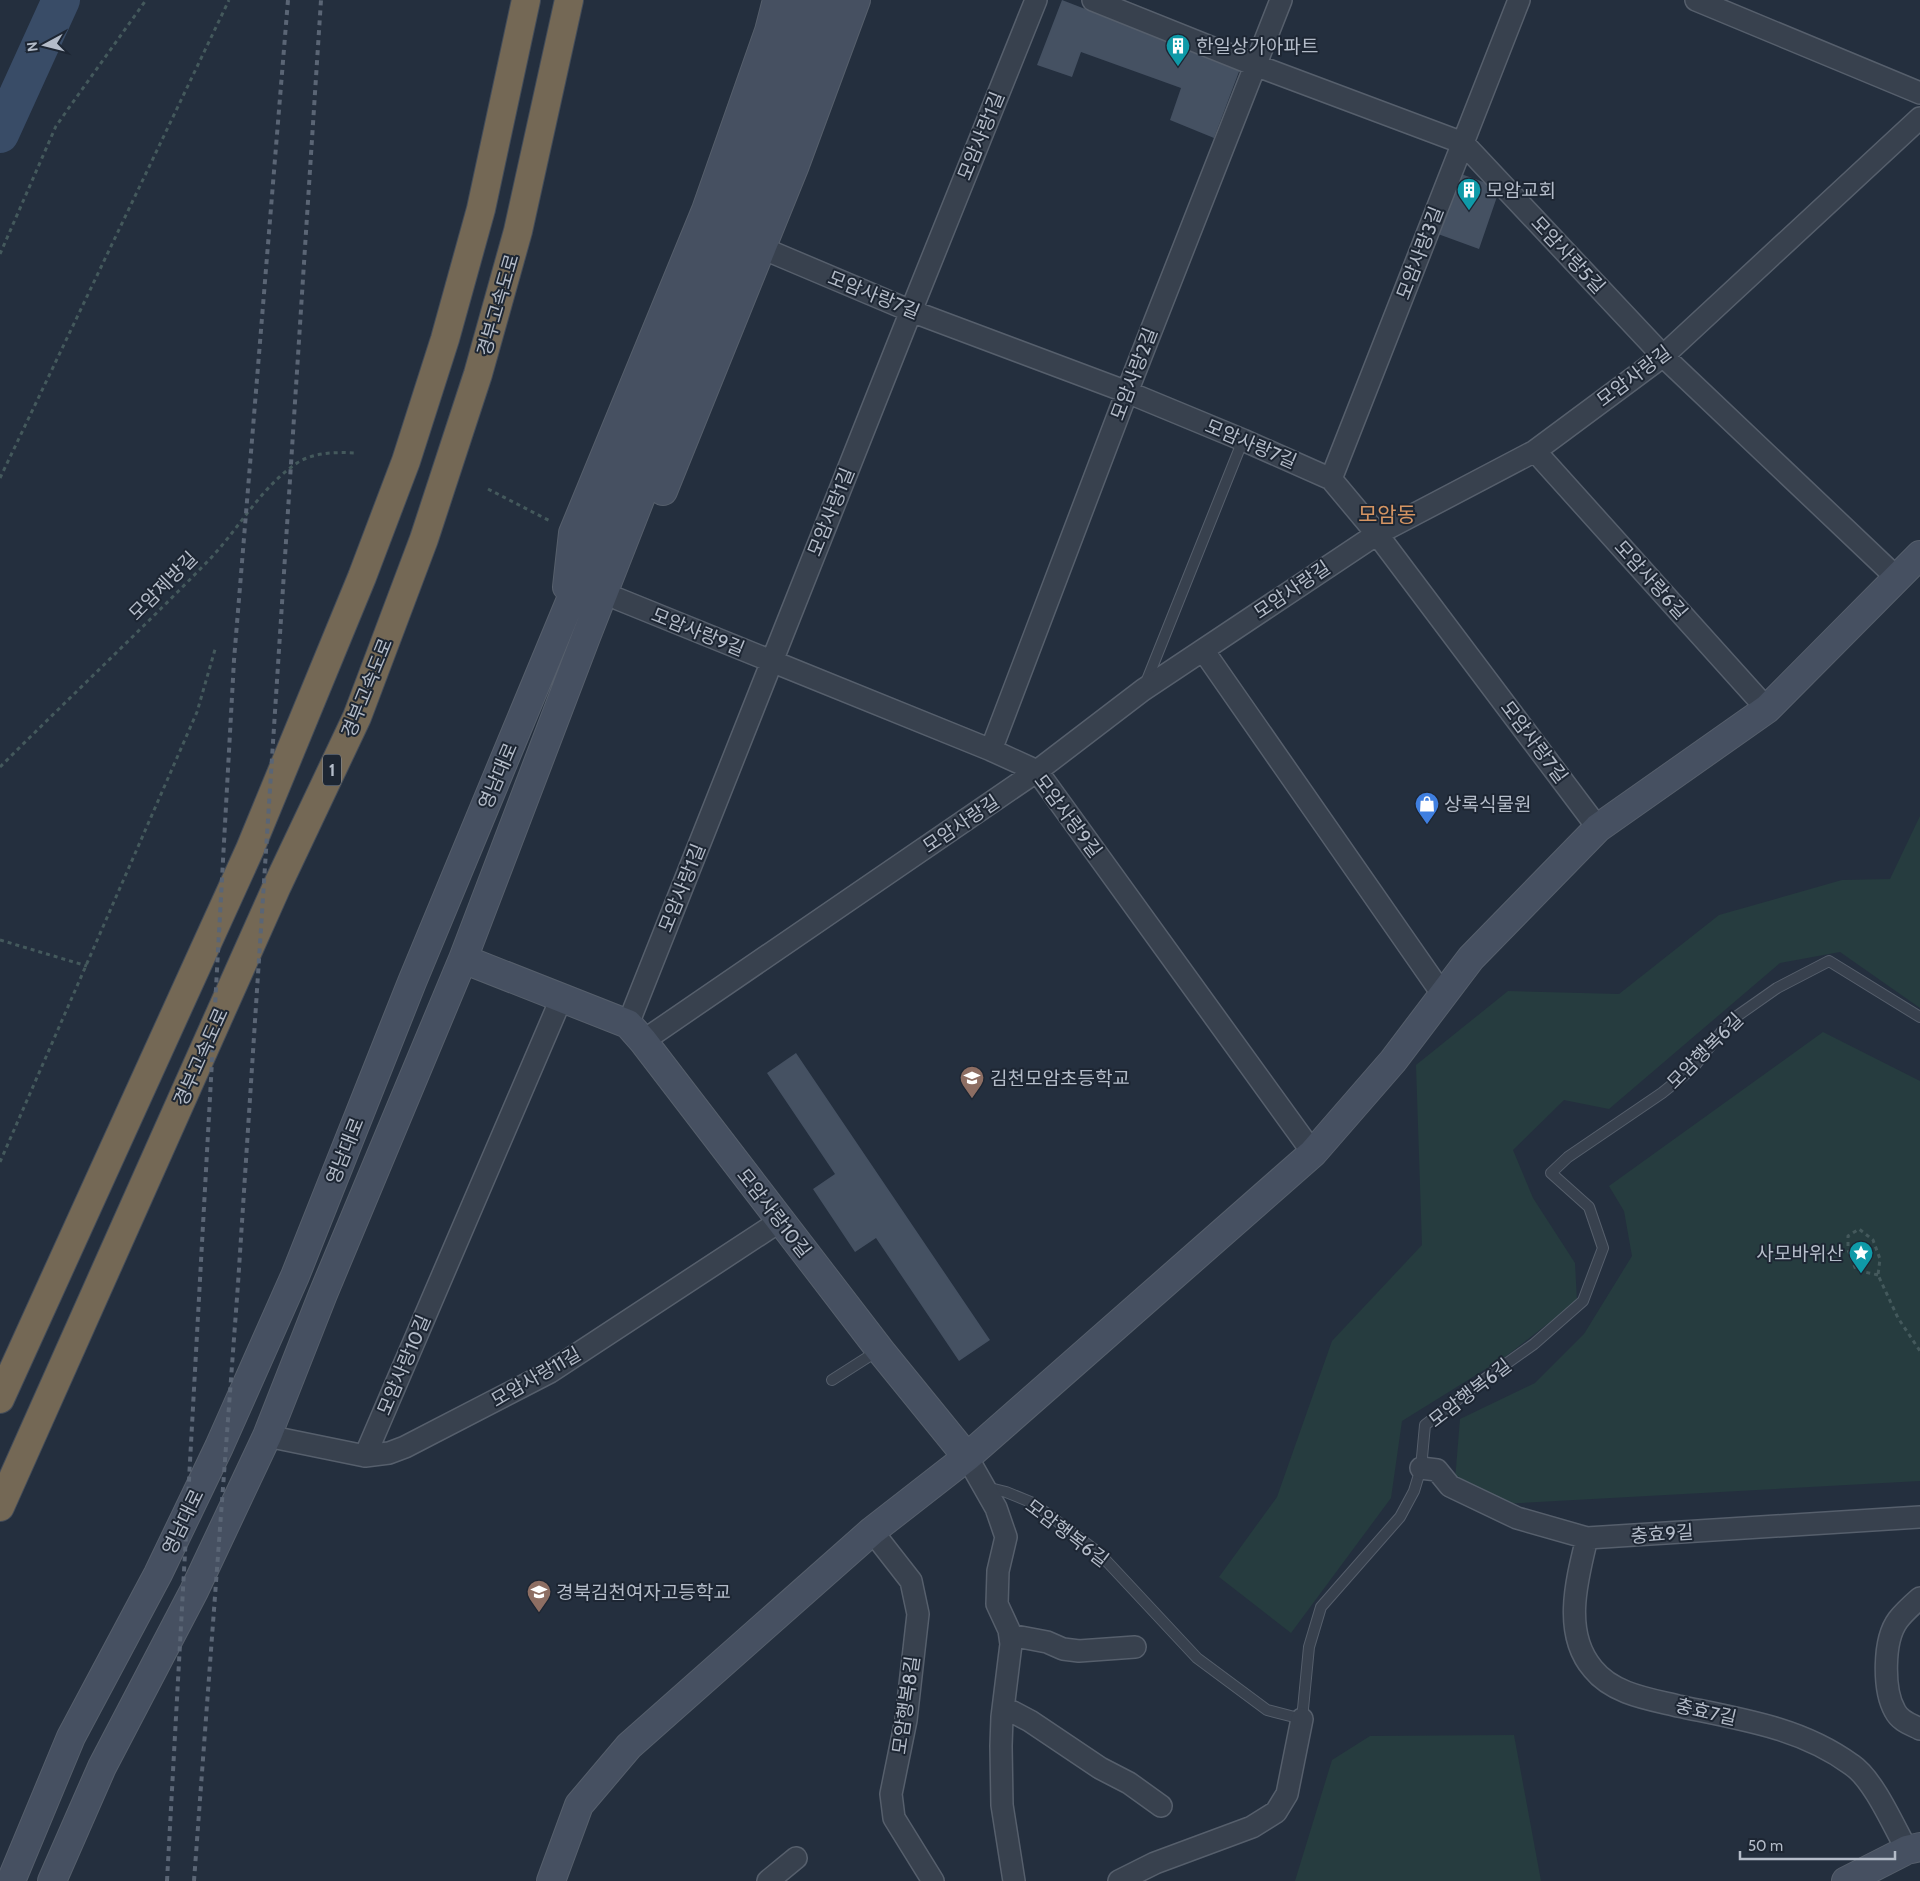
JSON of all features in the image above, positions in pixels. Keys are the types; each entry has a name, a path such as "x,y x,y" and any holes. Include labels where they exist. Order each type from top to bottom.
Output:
{"highway":[{"path":"0,1399 250,849 362,577 406,461 448,330 481,208 526,0"},
{"name":"경부고속도로","path":"0,1507 277,886 357,717 424,539 478,374 518,231 569,0"}],"main road":[{"path":"563,619 573,533 706,210 769,31 777,0"},
{"path":"661,413 739,186 782,69 802,0"},
{"path":"661,413 805,74 828,0"},
{"path":"586,637 618,599 698,408 795,165 856,0"},
{"name":"영남대로","path":"11,1881 72,1737 162,1566 219,1447 295,1276 409,991 563,619 661,413"},
{"name":"영남대로","path":"52,1881 102,1767 194,1591 267,1436 323,1294 463,959 586,637 661,413"},
{"path":"550,1881 579,1805 628,1746 872,1531 967,1457 1312,1153 1393,1061 1471,958 1598,828 1766,709 1920,555"},
{"path":"463,959 561,999 635,1033"},
{"name":"모암사랑10길","path":"635,1033 880,1350 967,1457"},
{"path":"1846,1881 1914,1849"}],"street":[{"name":"모암사랑1길","path":"635,1033 772,663 910,311 1036,0"},
{"name":"모암사랑5길","path":"1093,0 1255,65 1463,143 1663,356 1897,578"},
{"name":"모암사랑2길","path":"990,750 1127,392 1281,0"},
{"name":"모암사랑3길","path":"1331,479 1519,0"},
{"path":"1696,0 1920,93"},
{"name":"모암사랑길","path":"635,1033 1038,771 1142,690 1377,534 1535,451 1663,356 1920,118"},
{"name":"모암사랑7길","path":"762,248 910,311 1127,392 1331,479 1377,534 1598,828"},
{"name":"모암사랑6길","path":"1535,451 1766,709"},
{"name":"모암사랑9길","path":"618,599 1038,771 1312,1153"},
{"path":"1203,650 1444,995"},
{"name":"모암사랑10길","path":"365,1456 561,999"},
{"name":"모암사랑11길","path":"267,1436 365,1456 389,1453 405,1447 550,1372 780,1220"},
{"path":"967,1457 996,1508 1006,1537 998,1571 997,1604 1010,1630 1008,1673 1003,1709 1002,1805 1014,1881"},
{"name":"충효9길","path":"1421,1468 1437,1470 1450,1486 1517,1518 1588,1538 1920,1517"},
{"name":"모암행복8길","path":"872,1531 911,1581 916,1601 918,1614 906,1720 891,1794 894,1818 933,1881"},
{"name":"충효7길","path":"1588,1538 1576,1580 1574,1621 1577,1638 1583,1654 1592,1669 1603,1680 1627,1693 1777,1729 1825,1747 1854,1766 1872,1786 1914,1849"},
{"path":"1920,1598 1897,1621 1891,1632 1886,1669 1890,1702 1895,1712 1902,1721 1920,1729"},
{"path":"1010,1635 1047,1642 1063,1649 1079,1651 1135,1647"},
{"path":"1003,1709 1030,1721 1100,1768 1130,1783 1161,1806"},
{"path":"1119,1881 1155,1864 1252,1827 1276,1812 1287,1794 1302,1719"},
{"path":"768,1881 796,1858"}],"lane":[{"path":"1142,690 1243,440"},
{"name":"모암행복6길","path":"985,1487 1006,1492 1033,1503 1100,1553 1197,1658 1267,1710 1302,1719 1309,1647 1321,1607 1400,1517 1414,1492 1421,1468 1425,1425 1534,1344 1583,1301 1603,1248 1589,1207 1551,1173 1568,1157 1662,1093 1693,1068 1730,1021 1777,988 1829,961 1920,1017"},
{"path":"832,1380 880,1350"}],"path":[{"path":"0,254 56,126 146,0"},
{"path":"0,478 229,0"},
{"name":"모암제방길","path":"0,767 210,559 274,481 299,462 336,452 356,453"},
{"path":"488,489 573,533"},
{"path":"0,1162 197,712 216,646"},
{"path":"0,940 87,966"},
{"path":"1878,1275 1856,1270 1848,1250 1848,1236 1860,1229 1873,1240 1880,1259 1878,1275 1898,1318 1920,1351"}],"green space":[{"path":"1920,816 1920,1008 1840,952 1780,963 1609,1109 1564,1100 1513,1150 1533,1198 1575,1263 1577,1301 1505,1357 1402,1421 1391,1498 1291,1633 1219,1577 1277,1497 1332,1341 1422,1245 1416,1065 1508,991 1619,994 1719,915 1842,880 1890,879"},
{"path":"1823,1032 1920,1081 1920,1481 1503,1504 1455,1480 1460,1419 1535,1383 1584,1334 1632,1256 1624,1211 1609,1186"},
{"path":"1514,1735 1541,1881 1295,1881 1332,1760 1370,1736"}],"building":[{"name":"한일상가아파트","path":"1062,0 1240,69 1214,138 1170,120 1181,88 1081,52 1072,77 1037,65"},
{"name":"모암교회","path":"1461,174 1500,188 1479,249 1438,234"},
{"path":"796,1053 990,1340 959,1361 876,1238 855,1252 813,1189 835,1174 767,1073"}],"waterway":[{"path":"0,134 61,0"}],"railway":[{"path":"167,1881 234,660 288,0"},
{"path":"194,1881 238,1284 321,0"}],"place":[{"name":"한일상가아파트","path":"1178,67"},
{"name":"모암교회","path":"1469,211"},
{"name":"상록식물원","path":"1427,825"},
{"name":"김천모암초등학교","path":"972,1099"},
{"name":"사모바위산","path":"1861,1274"},
{"name":"경북김천여자고등학교","path":"539,1613"}],"district":[{"name":"모암동","path":"1387,514"}]}
